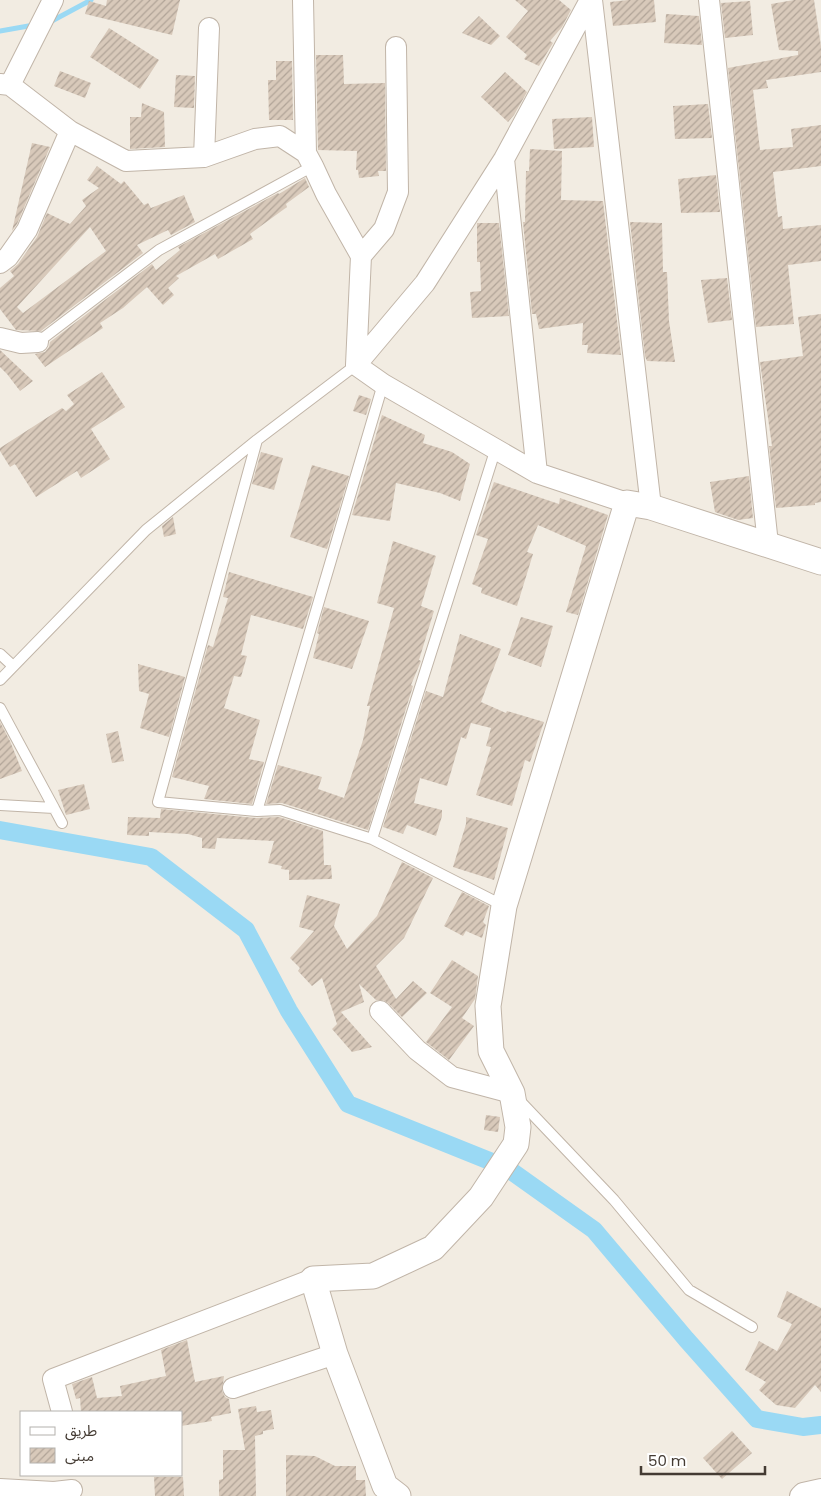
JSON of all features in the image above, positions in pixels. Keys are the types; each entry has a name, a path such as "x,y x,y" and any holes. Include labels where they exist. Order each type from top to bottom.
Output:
{"street":[{"path":"53,0 5,84 70,131 126,161 204,157 255,139 280,136 310,160"},
{"path":"303,0 310,160 326,194 361,256 356,365"},
{"path":"356,365 425,283 504,158 591,0"},
{"path":"591,0 651,507"},
{"path":"709,0 768,544"},
{"path":"204,157 209,28"},
{"path":"361,256 384,229 398,192 396,47"},
{"path":"0,263 8,257 27,230 70,131"},
{"path":"504,158 537,473"},
{"path":"0,338 21,343 38,342"},
{"path":"356,365 383,384 537,473 627,503 651,507 821,562"},
{"path":"62,1411 53,1379 314,1279 373,1276 433,1248 481,1197 516,1144 518,1126 512,1093 491,1051 488,1006 504,906 627,503"},
{"path":"380,1011 417,1050 452,1077 512,1093"},
{"path":"314,1279 335,1354 390,1493"},
{"path":"233,1388 335,1354"},
{"path":"0,1489 54,1492 75,1487"},
{"path":"800,1496 803,1492 821,1489"}],"lane":[{"path":"38,342 160,250 310,160"},
{"path":"0,680 146,530 257,440 356,365"},
{"path":"257,811 383,384"},
{"path":"257,440 158,802 257,811 280,810 372,839 504,906"},
{"path":"372,839 496,448"},
{"path":"0,654 13,666"},
{"path":"0,708 62,823"},
{"path":"0,806 54,808"},
{"path":"512,1093 614,1200 689,1290 752,1327"}],"building":[{"path":"107,0 180,0 172,35 85,14 89,1 106,6"},
{"path":"515,0 559,0 571,10 562,27 550,41 553,43 539,66 524,59 527,55 506,37 528,11"},
{"path":"654,0 656,22 613,26 610,2"},
{"path":"794,0 814,0 821,46 821,72 766,80 768,88 753,90 760,150 793,147 791,129 821,125 821,166 773,172 778,217 782,216 783,229 821,225 821,261 788,265 794,324 756,327 728,68 798,55 798,51 779,50 771,4"},
{"path":"750,1 753,35 725,38 721,3"},
{"path":"666,14 699,16 702,45 664,43"},
{"path":"479,16 500,36 491,45 462,33"},
{"path":"109,28 159,60 140,89 90,57"},
{"path":"316,55 343,55 344,84 385,83 386,171 378,171 379,176 359,178 358,170 356,170 357,151 318,150"},
{"path":"276,61 292,61 293,120 269,120 268,80 276,80"},
{"path":"60,71 91,83 85,98 54,86"},
{"path":"505,72 527,92 508,122 481,97"},
{"path":"176,75 195,76 194,108 174,107"},
{"path":"142,103 164,112 165,147 130,149 130,117 141,117"},
{"path":"708,104 712,138 675,139 673,106"},
{"path":"592,117 594,147 554,149 552,119"},
{"path":"32,143 50,147 17,224 12,231"},
{"path":"530,149 562,151 561,200 603,201 621,355 587,353 588,345 582,345 583,323 539,329 536,314 532,314 523,222 525,222 526,171 529,171"},
{"path":"97,166 121,184 124,181 144,205 148,203 151,208 184,195 195,222 171,235 168,230 137,245 143,253 41,331 16,330 0,309 0,288 14,276 10,271 18,264 37,237 47,213 70,224 86,206 82,200 99,188 87,180","holes":["90,227 106,251 23,313 17,307"]},
{"path":"716,175 720,212 681,213 678,179"},
{"path":"305,178 309,187 286,204 287,207 250,234 253,239 218,259 215,254 176,276 179,278 168,288 174,295 163,305 147,287 123,308 100,323 103,328 45,367 35,354 45,352 50,342 152,264 156,270 180,250 178,247 279,194"},
{"path":"630,222 662,223 663,272 667,272 669,321 675,362 647,361 645,356"},
{"path":"477,223 499,223 509,316 472,318 470,292 481,291 480,262 477,262"},
{"path":"727,278 732,320 708,323 701,280"},
{"path":"821,314 821,502 815,503 815,505 776,508 769,446 772,446 760,362 803,356 798,317"},
{"path":"0,350 33,381 20,391 0,367"},
{"path":"102,372 125,407 91,429 110,459 81,478 77,471 36,497 15,464 10,467 0,448 62,408 66,411 74,404 67,395"},
{"path":"359,395 371,399 366,415 353,411"},
{"path":"382,415 425,435 423,443 452,452 470,464 460,501 440,493 396,483 390,521 352,515"},
{"path":"261,452 283,458 274,490 252,484"},
{"path":"312,465 349,476 327,549 290,537"},
{"path":"749,476 753,518 738,520 715,512 710,482"},
{"path":"494,482 559,504 560,498 608,515 578,615 566,612 586,546 538,525 527,552 533,554 517,606 481,593 482,588 472,584 488,539 476,535"},
{"path":"173,517 176,534 164,537 162,526"},
{"path":"393,541 436,556 421,606 434,611 419,660 421,661 411,685 413,686 368,830 282,803 266,804 278,765 322,777 318,789 344,798 363,740 370,706 367,706 394,608 377,603"},
{"path":"229,572 313,597 303,629 251,615 241,655 247,656 241,677 234,676 224,708 260,720 249,759 264,762 252,804 204,799 209,786 172,777 208,645 213,647 228,598 223,597"},
{"path":"324,607 369,621 352,669 313,658"},
{"path":"521,617 553,626 541,667 508,655"},
{"path":"460,634 501,649 481,702 506,713 507,711 544,722 530,762 525,760 512,806 476,795 491,747 486,746 491,728 471,723 466,739 461,737 447,786 420,778 414,803 442,810 436,836 407,825 403,834 383,827 426,691 443,697"},
{"path":"138,664 185,677 169,737 140,728 149,694 139,691"},
{"path":"0,722 22,771 0,779"},
{"path":"118,731 124,761 112,763 106,734"},
{"path":"84,784 90,809 66,815 58,790"},
{"path":"161,809 256,818 279,817 323,831 324,865 331,865 332,879 289,880 289,870 281,869 282,866 268,863 274,841 217,838 215,849 202,848 202,838 188,834 149,832 149,836 127,835 128,817 160,818"},
{"path":"466,817 508,828 494,880 453,867 466,824"},
{"path":"402,862 433,878 404,938 376,966 396,999 413,981 427,993 402,1017 388,1003 383,1000 376,1000 359,984 364,1002 341,1012 372,1047 352,1052 332,1029 337,1024 322,978 312,986 298,971 300,968 290,958 314,931 299,927 307,895 340,904 334,926 347,949 377,916"},
{"path":"462,892 489,906 483,922 486,925 482,938 466,931 463,936 444,926"},
{"path":"452,960 478,976 475,999 462,1018 474,1026 449,1060 426,1042 452,1007 430,993"},
{"path":"486,1115 500,1117 498,1132 484,1130"},
{"path":"787,1291 821,1308 821,1392 815,1385 795,1408 776,1405 759,1390 766,1382 745,1370 759,1341 777,1351 792,1324 777,1317"},
{"path":"187,1340 195,1382 224,1376 222,1391 225,1397 229,1399 231,1413 211,1417 212,1421 182,1426 182,1411 81,1411 80,1398 76,1399 72,1384 92,1377 97,1398 122,1396 120,1386 166,1376 161,1350"},
{"path":"256,1406 257,1412 271,1410 274,1429 263,1431 263,1434 255,1436 256,1496 219,1496 219,1480 223,1479 223,1450 245,1450 238,1409"},
{"path":"732,1431 752,1453 722,1479 703,1458"},
{"path":"286,1455 315,1456 335,1466 356,1466 356,1480 365,1480 366,1496 286,1496"},
{"path":"154,1477 183,1477 184,1496 155,1496"}],"waterway":[{"path":"50,22 91,0"},
{"path":"0,31 34,25"},
{"path":"0,830 151,857 246,930 289,1011 348,1104 507,1168 594,1230 686,1339 757,1419 803,1427 821,1425"}]}
